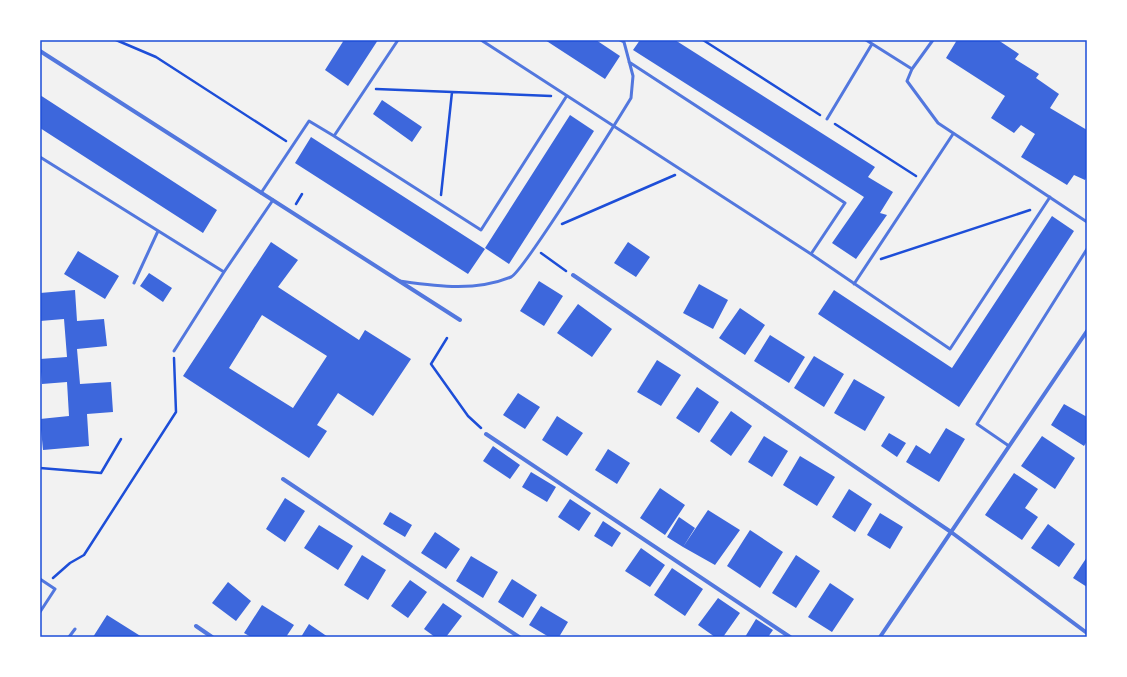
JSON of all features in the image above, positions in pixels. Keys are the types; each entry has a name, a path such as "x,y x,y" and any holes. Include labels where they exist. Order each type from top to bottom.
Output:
{"street":[{"path":"40,51 460,320"},
{"path":"573,276 951,532 1087,633"},
{"path":"880,637 1087,332"},
{"path":"486,434 790,637"},
{"path":"283,479 519,637"},
{"path":"196,626 212,637"}],"lane":[{"path":"334,136 398,40"},
{"path":"481,40 566,97 811,254 950,349 1050,197"},
{"path":"398,280 445,287 478,285 512,277 534,248 631,98 633,76 624,42 620,40"},
{"path":"866,40 912,69"},
{"path":"933,40 912,69 907,81 938,123 1087,222"},
{"path":"827,119 872,44"},
{"path":"629,62 845,203 811,254"},
{"path":"261,193 309,121 481,230 566,97"},
{"path":"854,284 953,134"},
{"path":"40,157 224,272"},
{"path":"174,351 272,200"},
{"path":"134,283 158,231"},
{"path":"1009,446 977,424 1087,249"},
{"path":"40,579 55,589 40,612"},
{"path":"70,637 75,629"}],"path":[{"path":"116,40 156,57 293,146"},
{"path":"703,40 922,179"},
{"path":"365,89 566,97"},
{"path":"440,204 452,92"},
{"path":"545,231 683,171"},
{"path":"296,203 302,194"},
{"path":"867,263 1045,205"},
{"path":"534,248 573,276"},
{"path":"447,338 431,364 468,416 486,434"},
{"path":"46,583 70,563 84,555 176,412 174,351"},
{"path":"40,468 101,473 121,438"}],"building":[{"path":"344,40 378,40 348,86 325,70"},
{"path":"545,40 596,40 620,56 605,79"},
{"path":"640,40 675,40 875,167 868,177 893,192 880,213 887,215 856,259 832,243 864,197 633,50"},
{"path":"957,40 998,40 1019,54 1015,59 1039,74 1036,78 1059,94 1050,108 1087,130 1087,176 1085,180 1074,175 1067,185 1021,157 1035,134 1021,125 1014,133 991,118 1005,96 946,58"},
{"path":"40,95 217,210 203,233 40,128"},
{"path":"382,100 422,127 412,142 373,114"},
{"path":"570,115 594,131 509,264 485,248"},
{"path":"311,137 485,249 468,274 295,163"},
{"path":"1052,216 1074,231 959,407 818,314 834,290 952,368"},
{"path":"271,242 298,260 278,287 359,340 365,330 411,359 373,416 338,393 317,425 327,431 309,458 183,376","holes":["262,315 327,356 293,408 229,368"]},
{"path":"628,242 650,257 636,277 614,263"},
{"path":"78,251 119,276 105,299 64,274"},
{"path":"149,273 172,288 163,302 140,286"},
{"path":"539,281 563,296 544,326 520,311"},
{"path":"699,284 728,300 713,329 683,313"},
{"path":"75,290 77,321 104,319 107,346 77,349 80,384 111,382 113,412 87,414 89,446 43,450 40,419 69,416 67,382 42,384 40,359 67,357 64,319 40,321 40,293"},
{"path":"578,304 612,329 592,357 557,333"},
{"path":"740,308 765,325 745,355 719,338"},
{"path":"770,335 805,357 789,383 754,361"},
{"path":"814,356 844,374 824,407 794,388"},
{"path":"657,360 681,375 661,406 637,392"},
{"path":"854,379 885,397 865,431 834,413"},
{"path":"697,387 719,402 699,433 676,418"},
{"path":"518,393 540,407 525,429 503,415"},
{"path":"1064,404 1087,417 1087,441 1084,446 1051,425"},
{"path":"731,411 752,426 731,456 710,441"},
{"path":"557,416 583,433 567,456 542,440"},
{"path":"946,428 965,439 939,482 906,462 916,445 930,454"},
{"path":"889,433 906,443 897,457 881,446"},
{"path":"764,436 788,451 772,477 748,462"},
{"path":"1042,436 1075,458 1055,489 1021,466"},
{"path":"493,446 520,465 510,479 483,461"},
{"path":"608,449 630,463 617,484 595,470"},
{"path":"800,456 835,477 817,506 783,485"},
{"path":"531,472 556,487 547,502 522,487"},
{"path":"1014,473 1038,489 1025,508 1038,517 1022,540 985,515"},
{"path":"660,488 685,505 665,535 640,518"},
{"path":"849,489 872,504 855,532 832,517"},
{"path":"285,498 305,511 285,542 266,529"},
{"path":"570,499 591,513 579,531 558,517"},
{"path":"708,510 740,530 715,565 683,547"},
{"path":"390,512 412,525 405,537 383,524"},
{"path":"880,513 903,527 890,549 867,535"},
{"path":"679,517 695,528 683,547 667,537"},
{"path":"603,521 621,533 612,547 594,536"},
{"path":"1048,524 1075,544 1059,567 1031,548"},
{"path":"319,525 353,546 338,570 304,548"},
{"path":"750,530 783,552 760,588 727,566"},
{"path":"435,532 460,549 446,569 421,553"},
{"path":"641,548 665,565 650,587 625,571"},
{"path":"362,555 386,570 368,600 344,585"},
{"path":"796,555 820,571 796,608 772,593"},
{"path":"471,556 498,572 483,598 456,581"},
{"path":"1087,557 1087,587 1073,578"},
{"path":"672,568 703,589 685,616 654,595"},
{"path":"512,579 537,595 523,618 498,602"},
{"path":"410,580 427,592 408,618 391,606"},
{"path":"228,582 251,601 236,621 212,603"},
{"path":"830,583 854,599 832,632 808,617"},
{"path":"718,598 740,613 723,637 715,637 698,625"},
{"path":"443,603 462,616 446,637 435,637 424,629"},
{"path":"262,605 294,625 286,637 251,637 244,633"},
{"path":"541,606 568,622 559,637 549,637 529,625"},
{"path":"107,615 142,637 93,637"},
{"path":"756,619 773,630 768,637 745,637"},
{"path":"309,624 328,637 301,637"}]}
